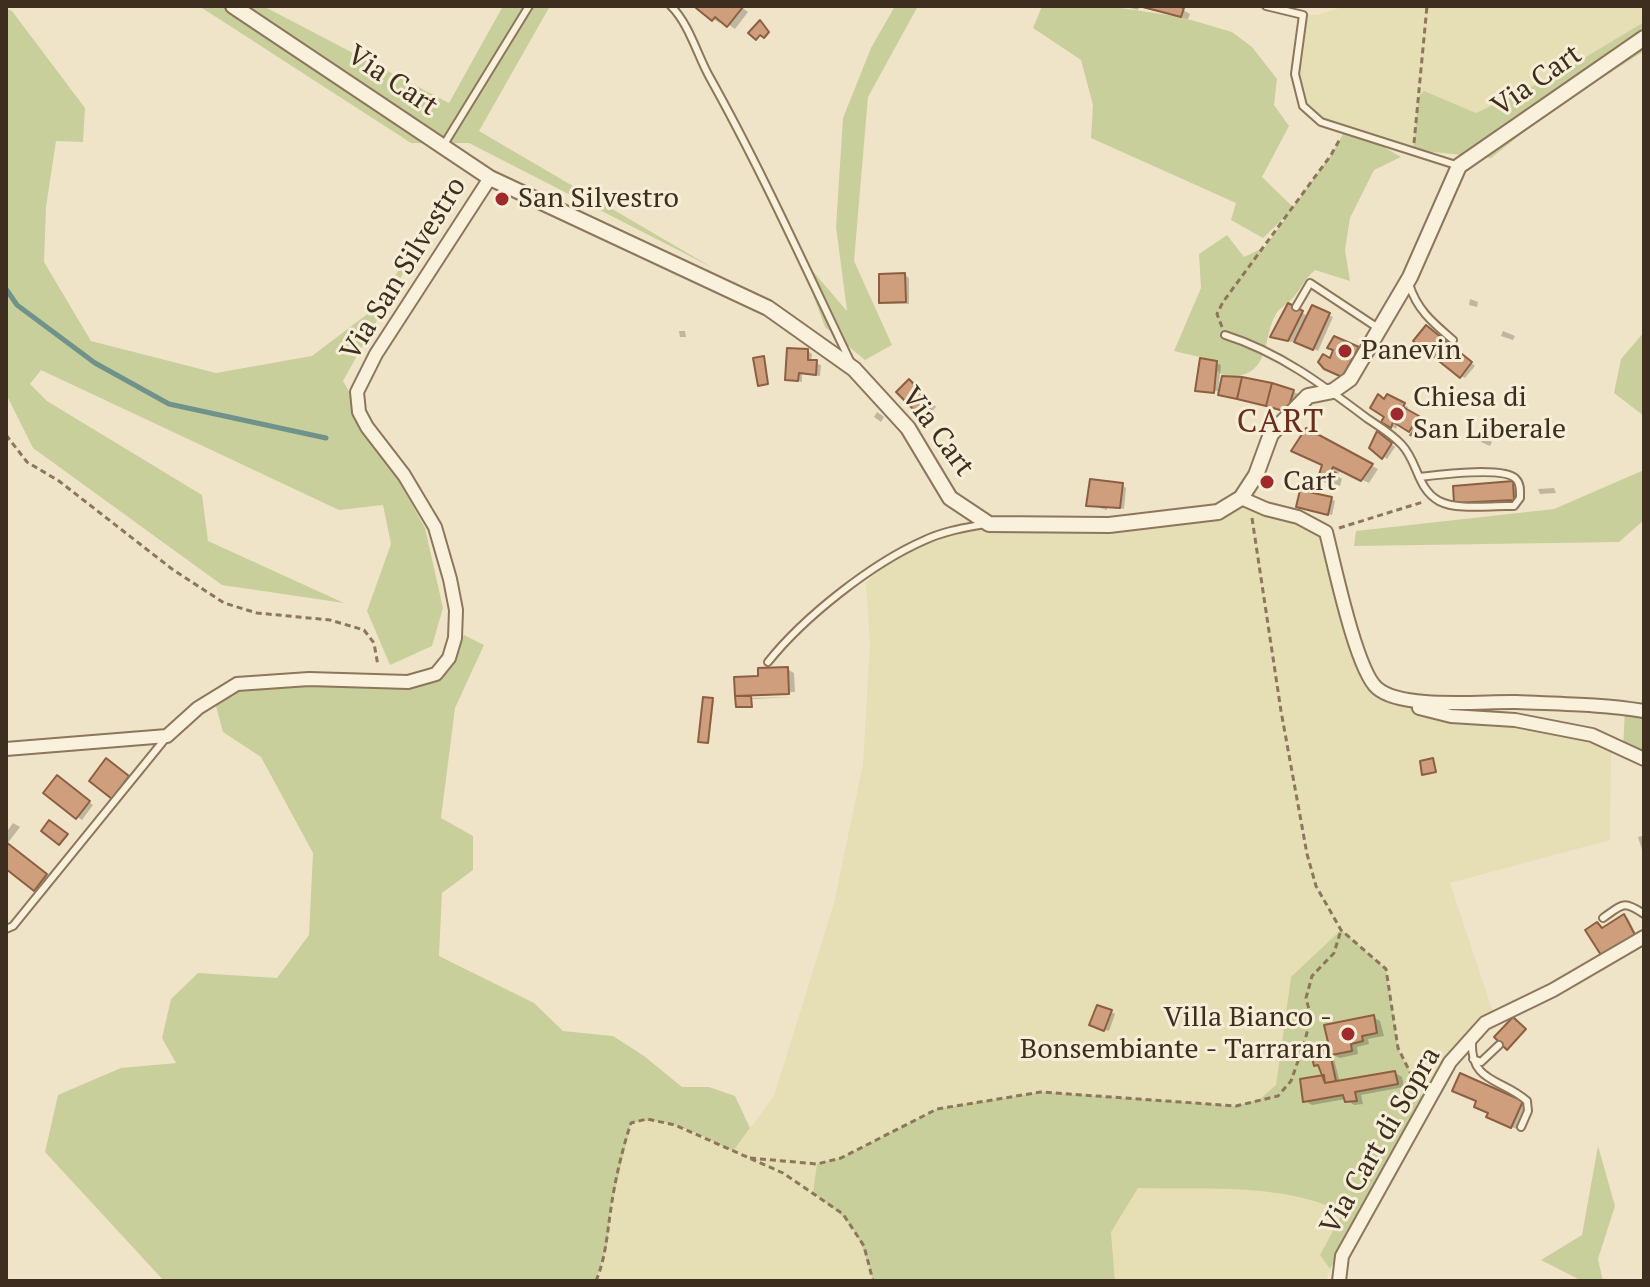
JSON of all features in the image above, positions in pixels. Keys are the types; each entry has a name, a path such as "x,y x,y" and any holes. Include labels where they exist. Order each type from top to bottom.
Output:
{"street":[{"name":"Via Cart","path":"233,6 490,178 768,308 854,369 908,428 950,498 989,524"},
{"name":"Via Cart","path":"1459,166 1644,38"},
{"path":"989,524 1109,525 1218,512 1241,498 1256,475 1271,434 1308,396 1333,391 1350,379 1408,281 1459,166"},
{"name":"Via San Silvestro","path":"167,736 198,708 237,684 309,679 408,682 436,674 449,658 455,638 456,610 435,527 404,475 367,427 359,412 357,392 376,354 490,178"},
{"path":"1241,498 1266,509 1298,517 1326,532 1360,659 1377,688 1395,701 1451,716 1515,720 1592,735 1644,759"},
{"path":"1377,688 1403,699 1437,704 1607,705 1644,711"},
{"path":"6,749 167,736"},
{"name":"Via Cart di Sopra","path":"1339,1281 1342,1256 1450,1062 1485,1023 1553,990 1644,937"}],"lane":[{"path":"443,146 529,6"},
{"path":"671,6 742,135 854,369"},
{"path":"1266,6 1303,15 1295,74 1303,106 1321,122 1459,166"},
{"path":"1408,281 1414,301 1428,320 1453,340"},
{"path":"1296,307 1310,283 1381,330"},
{"path":"1225,335 1258,346 1333,391 1403,446 1419,477 1427,491 1435,499 1446,504 1514,506 1520,498 1519,481 1514,476 1484,472 1419,477"},
{"path":"768,662 787,638 854,583 893,556 956,529 989,524"},
{"path":"6,929 13,926 167,736"},
{"path":"1603,918 1623,904 1629,904 1644,914"},
{"path":"1472,1038 1473,1059 1479,1071 1527,1101 1528,1111 1521,1127"},
{"path":"1473,1059 1481,1062 1499,1045"}],"path":[{"path":"1413,150 1427,6"},
{"path":"1225,335 1217,314 1223,302 1331,155 1346,129"},
{"path":"1403,446 1422,419"},
{"path":"6,435 27,462 59,481 172,569 224,603 257,613 330,620 364,630 374,643 378,658 378,682"},
{"path":"1241,498 1251,515 1281,711 1307,854 1316,886 1341,930 1386,969 1398,1048 1426,1105"},
{"path":"1326,532 1435,499"},
{"path":"750,1158 817,1164 841,1158 937,1109 1041,1092 1236,1106 1278,1096 1291,1081 1304,1044 1311,1017 1306,998 1312,976 1334,953 1341,930"},
{"path":"596,1281 607,1246 611,1208 631,1123 647,1119 675,1125 783,1173 843,1214 864,1246 873,1281"}],"shaded area":[{"path":"1346,6 1644,6 1644,22 1554,76 1476,113 1413,150 1321,122 1303,106 1295,74 1303,15 1317,15"},
{"path":"1241,498 1326,532 1360,659 1395,701 1421,709 1515,720 1611,746 1610,840 1450,883 1495,1018 1485,1023 1426,1105 1398,1048 1385,969 1291,977 1276,1085 1329,1205 1343,1212 1320,1255 1330,1269 1326,1281 1115,1281 1111,1232 813,1193 843,1214 864,1246 873,1281 596,1281 607,1246 611,1208 631,1123 647,1119 675,1125 733,1151 774,1096 834,903 863,764 870,645 866,583 893,556 925,540 989,524 1109,525 1218,512"}],"green space":[{"path":"199,6 263,6 449,103 503,6 550,6 479,131 713,268 469,143 411,143"},
{"path":"895,6 918,6 868,97 854,261 892,345 865,360 825,327 798,254 847,311 836,227 843,118 871,48"},
{"path":"1042,6 1108,6 1181,17 1232,32 1252,47 1277,79 1274,105 1289,126 1262,177 1293,207 1346,129 1401,157 1374,170 1350,218 1345,250 1350,281 1315,270 1278,311 1262,358 1249,372 1236,377 1226,376 1216,370 1217,361 1174,351 1201,288 1199,254 1227,235 1244,257 1265,247 1289,213 1263,238 1231,220 1236,203 1091,138 1093,105 1081,60 1033,28"},
{"path":"6,8 12,11 85,108 83,142 56,141 46,207 44,262 91,341 216,373 312,356 374,309 449,191 343,381 425,528 443,608 432,646 390,665 367,611 391,544 383,505 339,510 41,370 30,384 47,401 202,495 208,541 344,603 222,585 33,448 6,394"},
{"path":"1644,22 1644,51 1553,109 1491,158 1413,150 1419,96 1424,91 1476,113 1554,76"},
{"path":"1644,332 1644,416 1614,393 1621,359"},
{"path":"1644,470 1644,520 1619,542 1354,546 1356,531 1554,509"},
{"path":"464,635 484,645 455,708 441,818 473,836 473,870 442,893 439,956 534,1003 563,1031 613,1036 682,1087 709,1087 735,1096 750,1128 733,1151 670,1124 657,1121 631,1123 611,1208 607,1246 596,1281 164,1281 45,1152 58,1095 121,1068 176,1063 162,1038 171,999 198,973 277,978 309,935 313,853 261,757 223,732 216,706 239,690 438,680"},
{"path":"1625,708 1644,711 1644,759 1623,751"},
{"path":"1341,930 1386,969 1398,1048 1426,1105 1415,1104 1421,1106 1330,1269 1320,1255 1343,1212 1319,1202 1269,1192 1138,1188 1111,1232 1115,1281 873,1281 854,1230 838,1212 813,1193 817,1164 841,1158 937,1109 1041,1092 1236,1106 1260,1099 1276,1085 1291,977"},
{"path":"1598,1146 1615,1206 1598,1259 1603,1281 1582,1281 1541,1260 1582,1235"}],"building":[{"path":"1139,6 1178,6 1184,8 1181,17"},
{"path":"743,7 727,27 715,17 712,21 696,8"},
{"path":"760,20 769,32 764,38 760,35 756,40 748,33"},
{"path":"905,273 906,302 879,303 879,274"},
{"path":"1288,303 1303,311 1288,341 1270,337"},
{"path":"1312,305 1330,313 1313,350 1294,342"},
{"path":"1426,325 1447,342 1435,358 1413,341"},
{"path":"1334,336 1359,347 1342,377 1324,369 1318,362 1323,354 1330,358 1333,350 1327,348"},
{"path":"1447,342 1472,362 1460,378 1435,358"},
{"path":"787,348 808,349 808,360 817,360 816,375 799,373 798,381 785,380"},
{"path":"764,356 768,384 758,386 753,358"},
{"path":"1200,358 1217,361 1214,393 1195,391"},
{"path":"1222,376 1242,377 1237,399 1218,395"},
{"path":"1242,377 1272,383 1266,406 1237,399"},
{"path":"909,379 933,404 921,417 896,392"},
{"path":"1272,383 1294,390 1287,412 1266,406"},
{"name":"Chiesa di San Liberale","path":"1378,394 1384,399 1387,394 1405,403 1403,407 1419,416 1409,432 1393,422 1391,428 1381,422 1384,417 1370,408"},
{"path":"1306,428 1373,464 1361,481 1333,467 1331,471 1336,473 1332,484 1318,478 1322,465 1291,451"},
{"path":"1377,431 1392,443 1382,459 1369,448"},
{"path":"1090,479 1123,483 1120,508 1086,506"},
{"path":"1513,481 1514,500 1454,503 1453,486"},
{"path":"1300,490 1332,497 1328,515 1296,507"},
{"path":"788,667 789,694 735,696 734,677 758,676 758,668"},
{"path":"735,696 751,696 752,707 736,707"},
{"path":"703,697 713,698 708,743 698,742"},
{"path":"106,758 129,776 112,799 89,781"},
{"path":"1433,758 1436,772 1422,775 1420,761"},
{"path":"57,775 90,801 76,819 43,793"},
{"path":"49,820 68,834 59,845 41,831"},
{"path":"6,842 47,874 34,891 6,869"},
{"path":"1624,914 1635,935 1601,955 1585,930 1597,922 1602,928"},
{"path":"1097,1005 1112,1010 1104,1031 1089,1025"},
{"name":"Villa Bianco - Bonsembiante - Tarraran","path":"1374,1015 1377,1033 1362,1036 1363,1041 1351,1044 1352,1051 1331,1055 1324,1025"},
{"path":"1513,1017 1526,1029 1507,1050 1494,1037"},
{"path":"1329,1049 1336,1081 1325,1083 1318,1065 1314,1066 1311,1053"},
{"path":"1395,1071 1398,1084 1355,1092 1357,1101 1345,1102 1343,1095 1303,1102 1300,1079 1324,1075 1325,1083"},
{"path":"1460,1073 1523,1101 1511,1128 1486,1117 1488,1113 1474,1107 1476,1101 1452,1091"}],"waterway":[{"path":"6,289 17,305 95,363 169,404 326,438"}],"place":[{"name":"San Silvestro","path":"502,199"},
{"name":"Panevin","path":"1345,351"},
{"name":"Chiesa di San Liberale","path":"1397,414"},
{"name":"Cart","path":"1267,482"},
{"name":"Villa Bianco - Bonsembiante - Tarraran","path":"1348,1034"}],"district":[{"name":"CART","path":"1281,423"}]}
